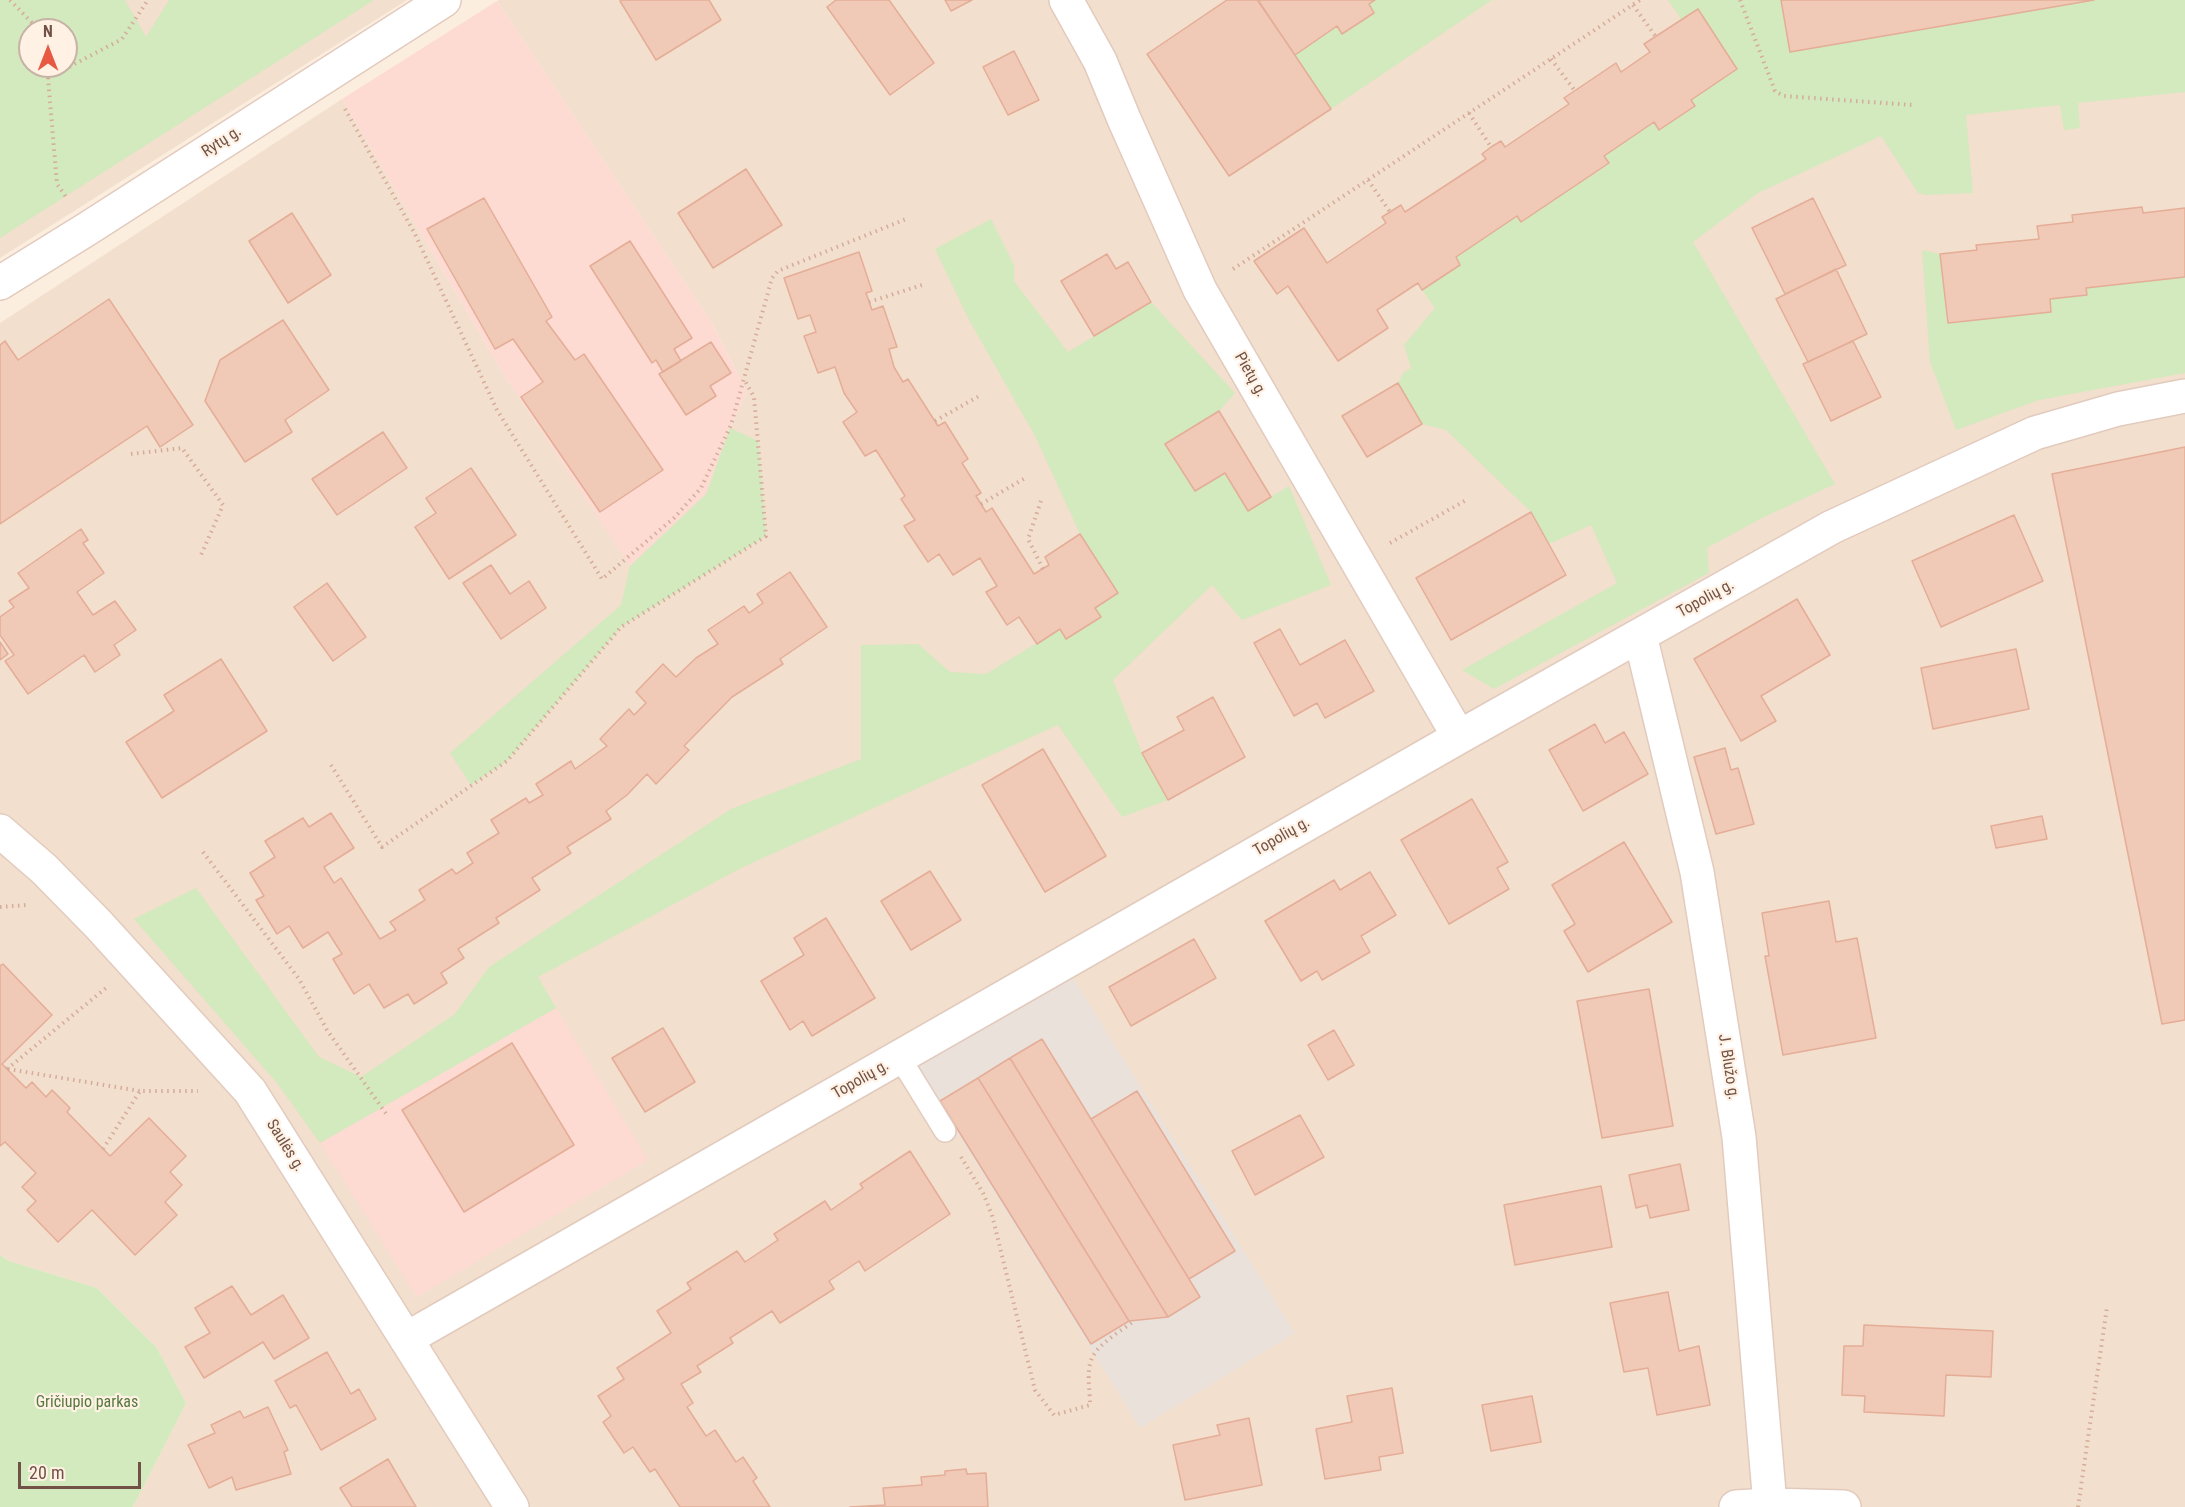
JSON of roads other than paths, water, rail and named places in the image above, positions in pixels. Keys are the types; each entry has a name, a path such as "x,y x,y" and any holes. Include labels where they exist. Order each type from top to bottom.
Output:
{"street":[{"name":"Rytų g.","path":"0,283 444,0"},
{"name":"Pietų g.","path":"1066,0 1100,61 1200,290 1459,737"},
{"name":"Topolių g.","path":"406,1339 1459,737 1832,527 2035,433 2118,409 2185,396"},
{"name":"J. Blužo g.","path":"1641,636 1697,872 1739,1137 1770,1504"},
{"name":"Saulės g.","path":"0,831 44,869 250,1091 512,1507"},
{"path":"1736,1507 1770,1504 1844,1507"}],"lane":[{"path":"900,1058 945,1131"}],"park label":[{"name":"Gričiupio parkas","path":"87,1403"}]}
